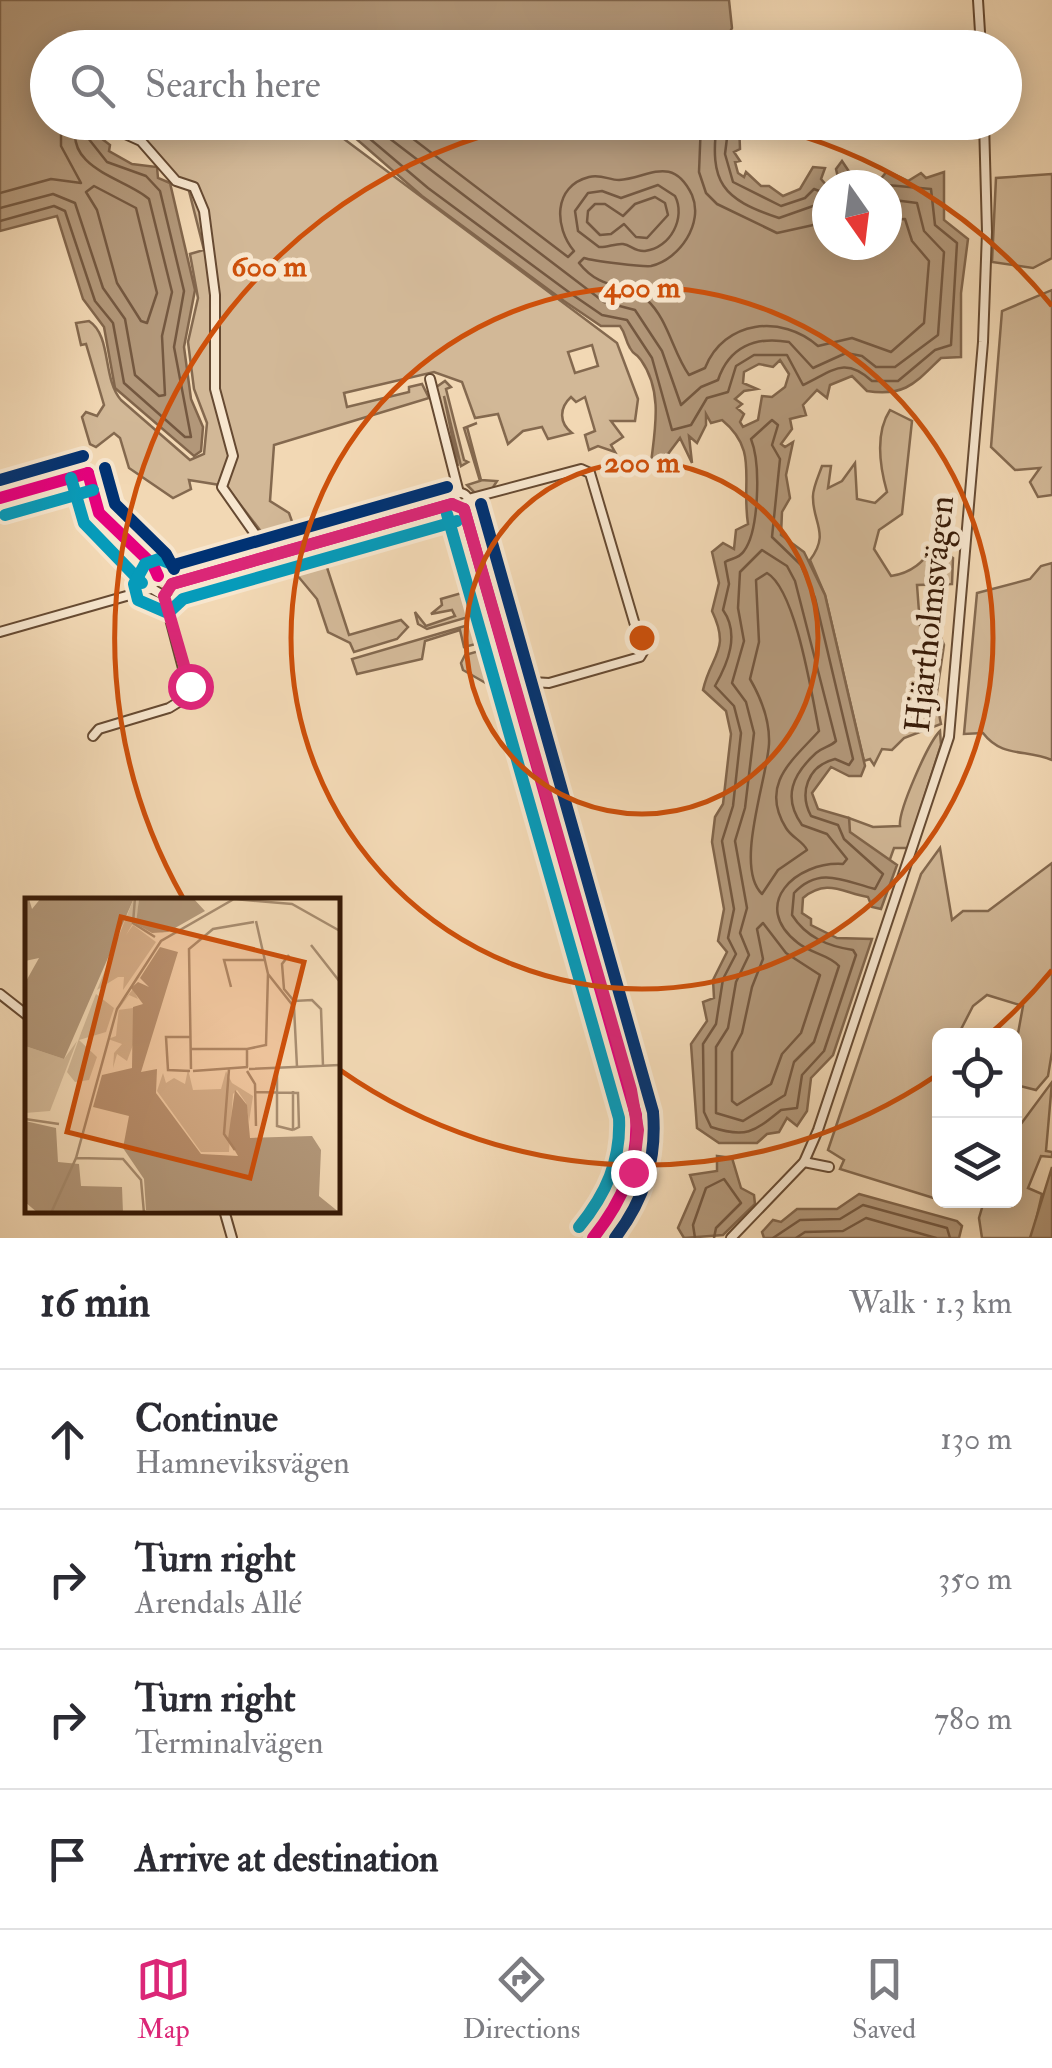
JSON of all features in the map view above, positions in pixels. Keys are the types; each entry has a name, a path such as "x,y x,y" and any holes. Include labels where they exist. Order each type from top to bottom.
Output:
{"street":[{"path":"978,0 980,30"},
{"path":"140,140 175,180 194,187 202,204 215,303 215,389 234,456 222,487 255,534 260,558"},
{"name":"Hjärtholmsvägen","path":"730,1238 804,1162 948,736 983,342 987,232 984,140"},
{"path":"430,380 459,493 468,499 581,469 590,472 643,652 640,657 549,683 514,681"},
{"path":"452,504 459,493"},
{"path":"468,499 464,509 636,1115 633,1172 621,1200 593,1238"},
{"path":"164,596 172,584 260,558 452,504 464,509"},
{"path":"152,589 158,576 172,584"},
{"path":"0,632 152,589 164,596 190,695 169,708 99,729 93,736"},
{"path":"0,994 25,1014"},
{"path":"804,1162 829,1167"},
{"path":"225,1213 232,1238"}],"shaded area":[{"path":"140,140 345,140 617,343 638,399 635,421 611,421 623,437 611,445 615,452 598,446 589,450 585,435 595,431 585,397 576,402 571,397 562,415 572,433 548,439 542,427 523,431 508,444 498,414 475,418 462,382 434,372 344,393 347,407 409,392 409,387 422,384 429,398 274,445 270,501 289,513 295,530 266,538 226,486 189,480 191,489 173,498 129,468 120,438 114,433 96,447 90,444 82,417 86,412 97,416 104,405 76,323 89,321 96,328 121,400 190,460 204,454 207,423 194,389 188,342 198,298 190,254 204,250 188,187 176,185","holes":["592,345 598,366 575,373 568,352"]},
{"path":"1052,174 1052,258 1033,268 992,262 996,178"},
{"path":"1052,290 1052,495 1038,497 1030,482 1040,468 1015,470 991,447 1002,311"},
{"path":"445,381 451,387 446,389 464,460 468,462 461,466 444,396 458,466 435,388"},
{"path":"890,410 912,421 902,514 879,530 874,549 891,576 912,569 937,545 953,558 952,584 917,585 920,625 936,626 944,645 936,699 941,724 904,738 892,750 882,749 874,765 870,759 864,761 825,595 810,560 820,536 813,494 822,466 831,466 828,488 842,481 855,463 857,499 875,503 887,492 881,439"},
{"path":"477,423 467,427 481,480 497,481 492,489 475,493 467,485 480,481 464,428"},
{"path":"480,502 493,544 488,546 497,572 494,578 474,508"},
{"path":"453,513 430,522 430,515"},
{"path":"454,514 460,515 488,602 479,614 427,629 418,624 415,612 426,626 455,616 452,610 431,614 442,605 441,599 476,589"},
{"path":"320,546 349,635 401,620 408,627 397,639 354,652 350,643 328,632 317,599 282,557"},
{"path":"1052,563 1052,760 1006,750 983,733 964,734 977,593 1030,579 1041,566"},
{"path":"485,625 493,632 488,641 464,647 460,630 425,641 422,659 357,674 352,659 465,626"},
{"path":"493,647 500,650 505,666 501,671 507,672 519,726 508,729 496,689 463,670 461,663 465,655"},
{"path":"940,731 941,745 908,848 894,848 889,862 849,832 849,818 873,827 900,826 915,777"},
{"path":"560,795 564,798 589,910 556,800"},
{"path":"541,813 548,815 582,933 578,942"},
{"path":"940,848 952,920 963,911 988,911 1052,863 1052,1052 1048,1076 1036,1090 1022,1086 1019,1028 1023,1006 987,995 973,1006 962,1028 932,1028 932,1198 840,1169 844,1160 828,1150 921,874"},
{"path":"623,1025 635,1035 626,1034 646,1130 636,1189 642,1120 619,1031"},
{"path":"1052,1082 1046,1151 1052,1152 1052,1157 1041,1156 1028,1188 1042,1194 1033,1233 1030,1238 982,1238 982,1208 1022,1208 1022,1123"}],"water":[{"path":"0,0 729,0 731,30 30,30 30,140 104,140 110,145 109,151 132,164 157,167 158,178 170,183 195,290 184,347 191,399 203,427 201,451 194,456 115,388 104,327 83,299 57,216 0,231"},
{"path":"358,140 740,140 740,149 734,152 740,161 735,162 738,173 744,177 746,172 761,186 769,186 783,196 800,189 813,167 825,168 812,170 812,260 902,260 902,178 908,181 921,173 926,178 944,172 944,220 968,239 961,293 961,357 941,358 901,390 867,391 852,376 830,385 827,398 817,390 803,405 806,415 790,419 792,429 781,444 785,447 793,442 786,475 790,498 782,512 781,535 804,552 825,595 865,766 861,776 849,776 831,767 812,793 818,809 849,818 850,832 897,865 881,909 872,907 868,897 835,888 820,889 803,898 802,913 811,919 811,925 837,938 872,939 833,1055 811,1078 807,1111 797,1126 787,1118 779,1132 767,1134 757,1143 719,1143 697,1128 691,1044 707,1021 703,1002 714,998 713,980 727,952 718,941 724,909 712,842 715,817 723,804 731,734 726,711 703,690 720,644 712,611 719,583 712,552 723,543 734,549 736,530 748,524 745,454 733,431 722,420 711,423 706,414 706,425 697,443 689,436 692,463 680,438 659,466 651,463 656,410 648,372 620,326 601,326 422,196","holes":["780,360 789,374 785,387 772,397 762,396 758,420 743,427 740,422 744,414 737,408 742,404 735,399 744,391 757,389 743,383 744,372 759,364 773,367"]},
{"path":"717,1156 732,1158 741,1188 754,1195 755,1204 723,1235 684,1238 678,1228 695,1189 690,1175 717,1171"},
{"path":"1052,1167 1052,1238 1030,1238"},
{"path":"859,1194 957,1221 962,1226 959,1238 764,1238 762,1232 773,1220 781,1222 797,1209 837,1209"}],"transit line":[{"path":"0,480 83,456"},
{"path":"105,468 115,504 166,554 174,569"},
{"path":"88,473 99,513 153,565 158,576"},
{"path":"0,498 88,473"},
{"path":"71,478 84,523 142,583"},
{"path":"174,565 447,487"},
{"path":"5,515 93,490"},
{"path":"172,584 452,504"},
{"path":"481,504 653,1112 653,1147 646,1179 634,1209 615,1238"},
{"path":"464,509 636,1115 635,1150 627,1181 593,1238"},
{"path":"447,514 619,1118 610,1176 579,1227"},
{"path":"174,565 159,559 145,564 134,584 138,600 168,613 183,599 457,521"}],"route":[{"path":"190,686 164,596 172,584 452,504 464,509 631,1090 638,1130 633,1172"}]}
